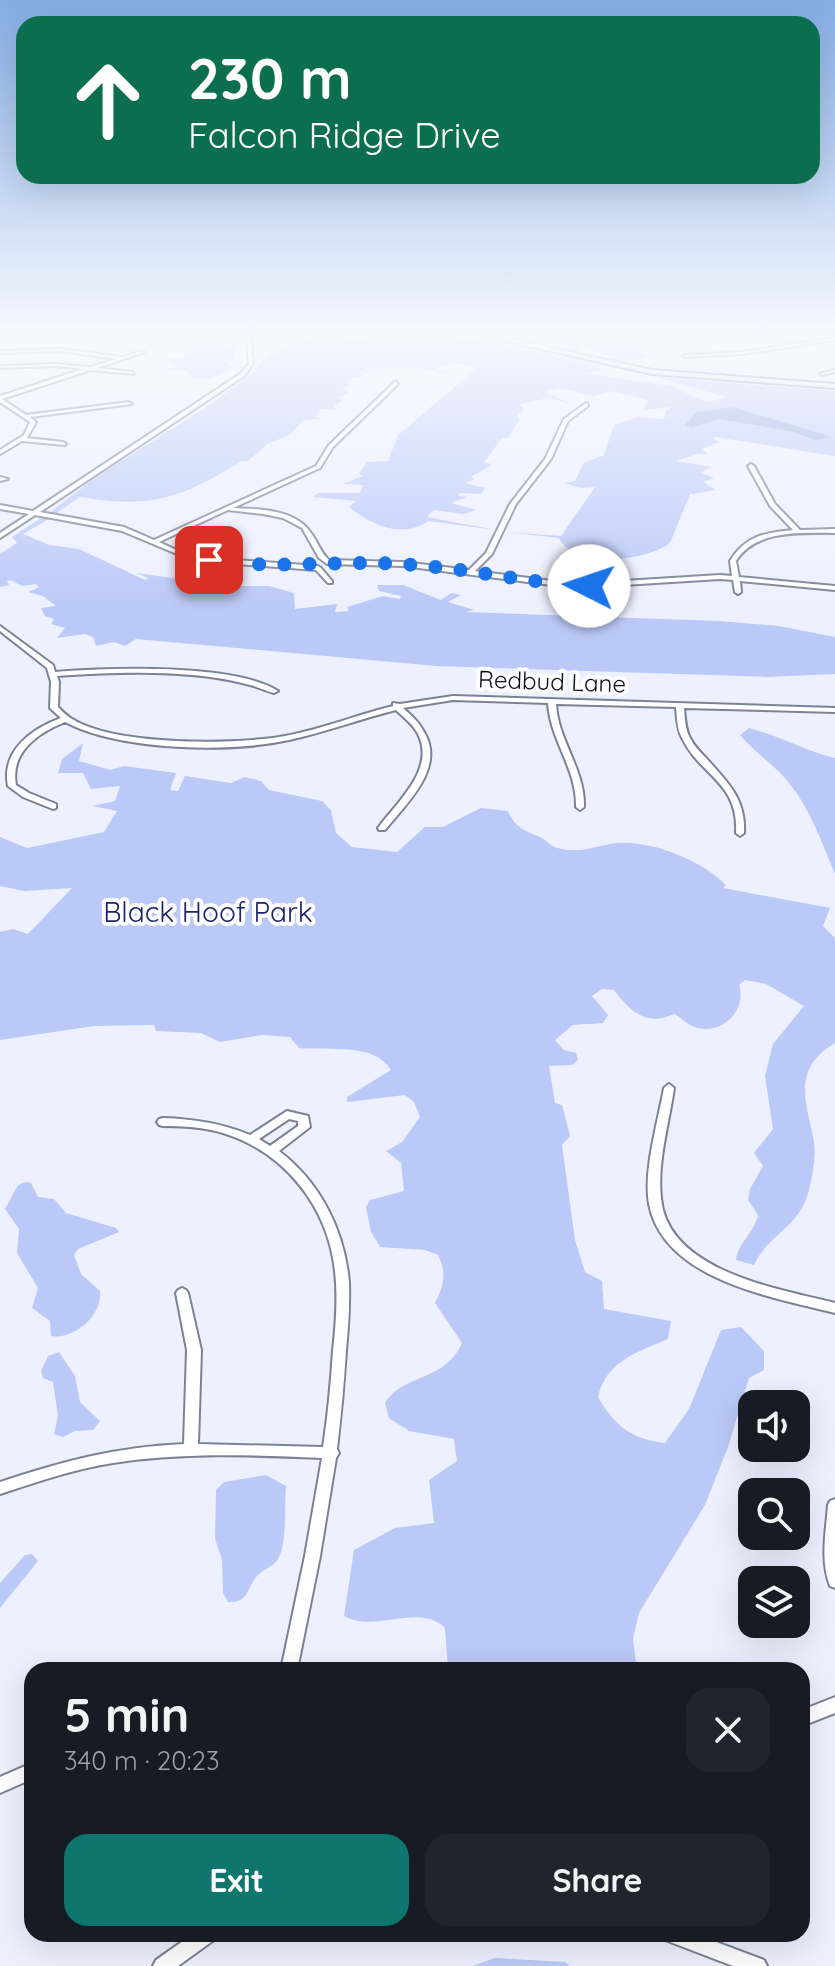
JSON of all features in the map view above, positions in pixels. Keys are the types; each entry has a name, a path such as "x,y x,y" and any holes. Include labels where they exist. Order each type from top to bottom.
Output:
{"street":[{"path":"0,452 22,439 33,424"},
{"path":"0,536 169,424"},
{"path":"154,542 253,500 318,467 331,446 354,424"},
{"path":"470,573 489,554 513,504 548,459 564,424"},
{"path":"22,439 63,444"},
{"path":"751,466 772,505 799,532"},
{"path":"253,500 264,512"},
{"path":"0,509 124,529 179,553 209,560 297,567 403,564 589,586 736,578 835,588"},
{"path":"229,510 264,512 308,531 330,582"},
{"path":"738,592 733,561 740,549 766,537 835,531"},
{"path":"0,628 42,659 53,674 52,703 63,720 39,728 17,741 3,765 3,773 14,788 53,806"},
{"path":"53,674 140,672 239,680 274,691"},
{"name":"Redbud Lane","path":"63,720 85,731 117,738 221,744 273,741 396,705 453,698 835,710"},
{"path":"552,702 552,725 579,785 580,807"},
{"path":"382,828 419,780 428,757 422,734 396,705"},
{"path":"680,705 688,742 736,801 742,823 740,833"},
{"path":"273,741 278,751"},
{"path":"669,1088 655,1190 660,1220 671,1238 683,1252 725,1277 835,1308"},
{"path":"254,1137 287,1115 304,1119 304,1127 272,1150"},
{"path":"163,1122 210,1123 254,1137 272,1150 303,1181 320,1208 339,1257 343,1309 332,1453 291,1662"},
{"path":"182,1293 194,1350 191,1450"},
{"path":"0,1488 111,1457 191,1450 332,1453"},
{"path":"835,1505 831,1553 835,1581"},
{"path":"810,1715 835,1705"},
{"path":"0,1785 24,1774"},
{"path":"162,1966 196,1942"},
{"path":"693,1942 758,1966"}],"green space":[{"path":"180,424 300,424 290,435 267,444 247,462 242,461 183,492 147,501 127,502 80,497 55,514 49,513 96,477"},
{"path":"411,424 517,424 508,438 502,438 484,462 491,464 471,477 475,479 465,483 485,488 481,494 460,493 458,496 467,497 451,503 476,510 464,514 434,510 427,517 496,530 429,521 408,529 387,528 349,507 356,501 313,497 318,493 360,493 363,485 342,484 363,476 359,473 367,462 388,461 398,435"},
{"path":"835,424 835,456 715,437 713,439 719,442 702,449 707,454 696,454 677,461 711,467 700,473 714,478 703,482 716,490 690,494 670,543 629,558 580,555 567,548 559,538 505,532 561,536 595,487 581,488 565,483 575,481 584,463 604,455 614,425"},
{"path":"41,518 49,519 23,534 49,545 79,549 145,580 148,578 136,573 194,581 200,590 218,593 226,587 269,586 294,593 295,609 337,604 335,612 349,611 347,607 383,596 400,599 401,596 379,591 377,585 403,585 441,600 451,593 461,595 448,602 474,610 465,612 779,626 835,637 835,674 768,677 436,666 136,639 125,646 114,642 96,646 93,637 85,634 57,638 65,628 51,624 54,619 45,616 41,608 56,606 43,596 28,592 39,587 36,584 22,586 10,580 7,581 9,585 0,587 0,554 17,543 12,537"},
{"path":"749,728 835,758 835,874 816,828 797,794 784,777 740,735"},
{"name":"Black Hoof Park","path":"83,743 79,761 111,770 124,766 176,773 170,790 178,791 185,776 231,783 245,777 261,781 269,790 322,801 331,810 336,833 352,847 397,852 425,827 443,827 481,808 508,811 521,828 555,847 578,850 630,843 660,848 704,867 726,885 723,888 830,908 823,926 835,938 835,1043 821,1053 807,1076 806,1101 815,1147 811,1181 800,1212 768,1244 754,1265 736,1260 758,1215 748,1200 750,1189 763,1166 754,1153 773,1129 765,1076 773,1044 804,1006 766,984 745,980 739,985 741,995 735,1014 720,1026 710,1029 690,1025 674,1014 664,1018 647,1018 633,1010 614,990 602,989 592,996 608,1015 603,1023 573,1025 555,1040 564,1050 576,1053 578,1060 572,1065 549,1066 555,1103 562,1105 570,1136 562,1145 575,1240 585,1272 602,1281 604,1309 671,1321 668,1339 625,1359 608,1375 598,1397 604,1407 633,1434 665,1443 689,1409 721,1330 741,1327 764,1351 764,1370 749,1378 745,1390 738,1390 738,1414 705,1505 639,1613 633,1639 636,1662 447,1662 445,1628 434,1621 409,1618 369,1622 344,1616 354,1550 395,1528 434,1523 429,1480 457,1461 454,1439 409,1431 389,1418 385,1403 403,1386 445,1365 455,1356 462,1343 435,1303 443,1279 438,1255 425,1250 380,1247 371,1232 366,1207 370,1200 404,1191 401,1163 386,1151 402,1142 420,1117 414,1102 405,1095 347,1102 347,1097 391,1070 384,1061 374,1055 350,1050 299,1048 290,1037 262,1035 220,1042 201,1033 156,1031 154,1025 94,1026 0,1040 0,932 13,929 28,934 72,888 24,891 0,886 0,837 27,848 104,832 117,811 93,806 115,801 120,786 91,789 83,773 58,773 62,759"},
{"path":"31,1183 38,1197 54,1199 66,1213 116,1228 119,1232 78,1249 74,1255 81,1274 100,1291 100,1300 86,1324 69,1334 51,1336 50,1321 32,1308 38,1288 17,1253 19,1229 5,1209 18,1185"},
{"path":"59,1352 75,1376 80,1402 100,1421 93,1430 75,1431 63,1437 54,1434 58,1416 53,1382 43,1378 41,1371 48,1356"},
{"path":"266,1475 286,1486 280,1553 275,1563 257,1576 244,1598 228,1602 223,1593 222,1559 215,1539 216,1490 224,1482"},
{"path":"32,1554 38,1561 0,1608 0,1583 25,1555"},
{"path":"495,1958 565,1962 570,1966 472,1966"}],"shaded area":[{"path":"746,424 788,424 832,437 814,440 794,432"}],"route":[{"path":"209,560 281,567 325,562 403,564 506,579 589,586"}]}
